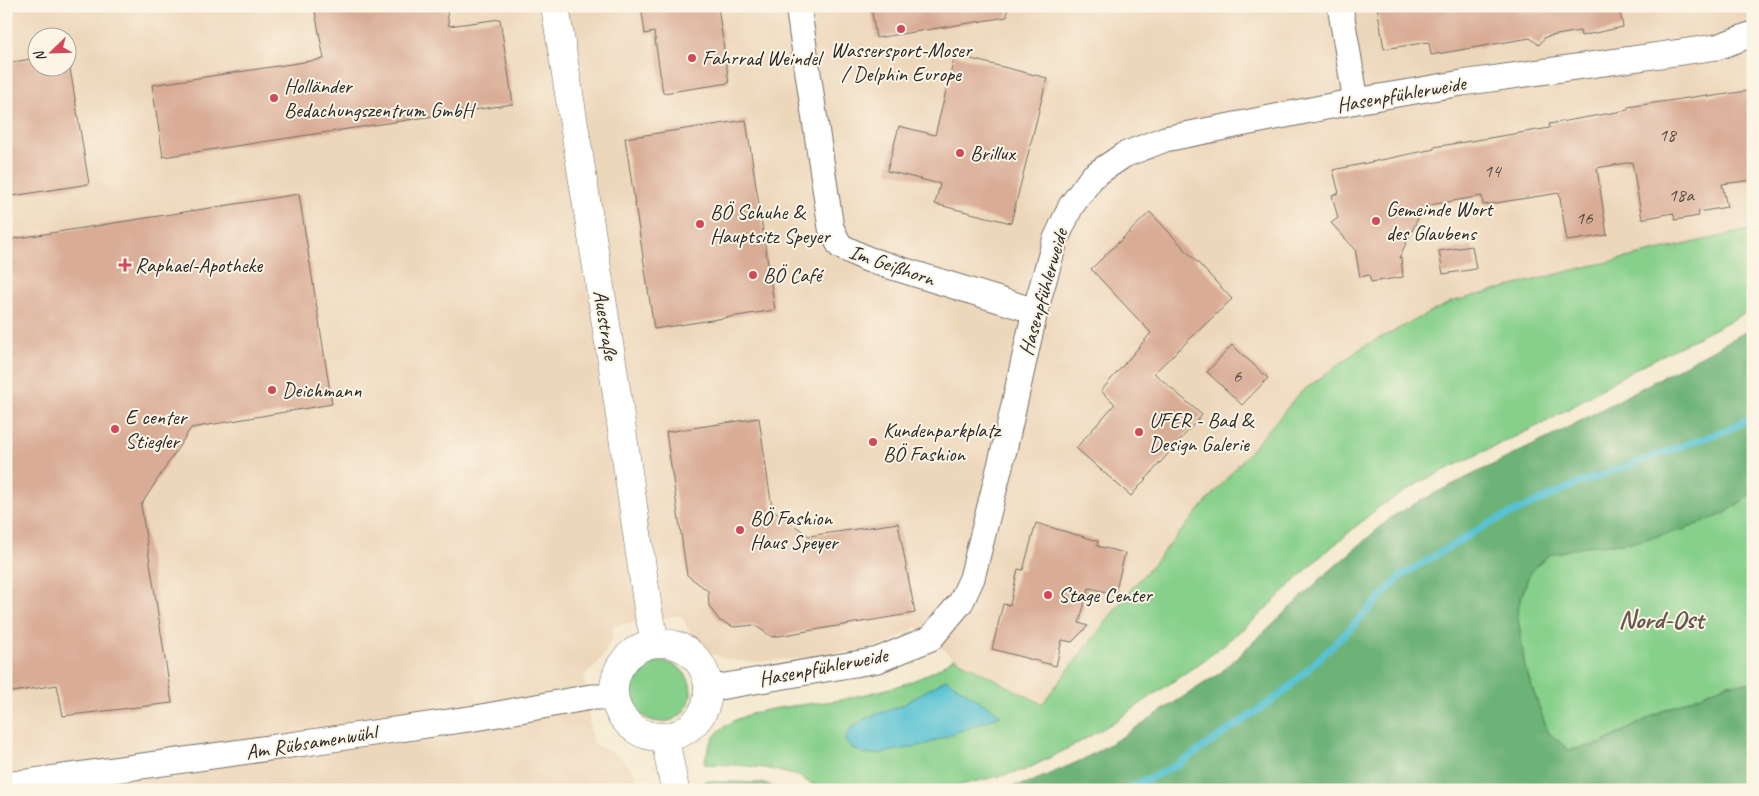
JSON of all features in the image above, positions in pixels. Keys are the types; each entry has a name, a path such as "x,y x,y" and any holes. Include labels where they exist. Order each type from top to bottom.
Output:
{"street":[{"name":"Auestraße","path":"555,6 613,368 648,607 656,643"},
{"name":"Im Geißhorn","path":"798,6 831,228 840,246 867,259 1035,311"},
{"path":"1340,6 1356,101"},
{"name":"Hasenpfühlerweide","path":"708,689 878,660 930,638 962,602 972,578 1035,311 1055,241 1070,206 1094,176 1124,155 1165,139 1356,101 1472,82 1717,47 1753,34"},
{"path":"656,643 667,643 684,649 698,660 706,676 708,689 703,713 694,725 680,734 665,738 650,736 636,731 624,721 614,697 614,685 619,668 624,660 638,648 656,643"},
{"name":"Am Rübsamenwühl","path":"6,785 482,717 591,697 614,697"},
{"path":"665,738 675,790"}],"shaded area":[{"path":"6,6 1753,6 1753,229 1569,271 1451,302 1364,346 1301,392 1128,593 1042,705 954,658 917,627 888,643 869,649 758,662 729,660 710,653 693,638 681,615 613,626 612,637 604,654 596,666 584,675 592,743 618,755 635,773 641,790 19,790 6,781"}],"green space":[{"path":"1753,229 1753,309 1629,372 1548,421 1424,480 1379,507 1320,557 1255,619 1207,658 1111,724 1071,747 1025,770 939,790 822,790 798,776 765,768 704,764 709,746 714,737 731,722 744,716 774,709 841,700 891,688 923,677 954,658 1042,704 1128,593 1301,392 1364,346 1451,302 1569,271"},
{"path":"1753,328 1753,493 1724,514 1683,530 1634,542 1584,546 1549,555 1530,572 1517,610 1525,667 1548,732 1569,750 1600,744 1660,712 1727,684 1753,683 1753,790 999,790 1031,782 1082,760 1120,738 1220,673 1327,573 1393,516 1435,493 1552,436"},
{"path":"1753,493 1753,683 1727,684 1660,712 1600,744 1569,750 1548,732 1525,667 1517,610 1530,572 1549,555 1584,546 1634,542 1724,514"},
{"path":"655,662 667,662 678,667 686,675 691,686 689,704 678,717 667,722 655,722 644,717 636,709 631,698 631,686 636,675 644,667"},
{"path":"704,781 765,783 779,790 705,790"}],"water":[{"path":"946,679 1001,715 924,745 877,754 864,754 851,747 845,741 850,729 866,718 901,706"}],"building":[{"path":"314,6 446,6 449,26 500,19 513,104 163,157 152,85 324,59"},
{"name":"Fahrrad Weindel","path":"641,6 718,6 729,83 663,93 654,32 645,34"},
{"name":"Wassersport-Moser / Delphin Europe","path":"871,6 1007,6 1007,17 876,38"},
{"path":"1377,6 1619,6 1623,27 1581,36 1580,31 1545,37 1539,45 1530,38 1431,55 1429,42 1384,49"},
{"name":"Brillux","path":"955,55 1047,78 1011,223 935,204 940,184 887,171 899,126 935,135"},
{"path":"28,60 28,78 72,78 89,184 6,197 6,63"},
{"path":"1753,90 1753,180 1722,184 1727,207 1698,212 1699,216 1675,220 1673,213 1642,219 1632,162 1597,168 1607,235 1567,241 1559,193 1483,205 1482,196 1424,206 1399,258 1401,257 1403,277 1371,282 1369,275 1360,277 1355,249 1331,223 1338,218 1332,195 1339,193 1333,170 1434,149 1434,147 1550,128 1549,124 1628,110 1628,107"},
{"name":"BÖ Schuhe & Hauptsitz Speyer","path":"746,120 775,310 654,329 625,138"},
{"path":"299,194 332,404 191,428 141,505 172,703 63,716 57,685 6,693 6,240"},
{"path":"1150,212 1232,299 1154,373 1202,415 1131,496 1076,448 1115,404 1101,391 1151,333 1091,269"},
{"path":"1472,246 1476,269 1443,274 1439,251"},
{"path":"1232,345 1268,378 1242,405 1207,372"},
{"name":"BÖ Fashion Haus Speyer","path":"759,418 772,509 809,536 898,523 915,613 772,637 754,625 734,627 720,621 709,606 708,591 687,575 666,432"},
{"path":"1036,523 1098,541 1097,546 1125,553 1115,594 1089,588 1079,623 1088,626 1072,642 1062,640 1056,666 992,649 1003,604 1010,605 1018,569 1023,570"}],"waterway":[{"path":"1125,790 1179,764 1283,693 1347,632 1401,576 1488,524 1577,484 1727,430 1753,417"}],"place":[{"name":"Wassersport-Moser / Delphin Europe","path":"901,29"},
{"name":"Fahrrad Weindel","path":"692,58"},
{"name":"Holländer Bedachungszentrum GmbH","path":"274,98"},
{"name":"Brillux","path":"960,153"},
{"name":"Gemeinde Wort des Glaubens","path":"1376,221"},
{"name":"BÖ Schuhe & Hauptsitz Speyer","path":"700,224"},
{"name":"Raphael-Apotheke","path":"125,265"},
{"name":"BÖ Café","path":"753,275"},
{"name":"Deichmann","path":"272,390"},
{"name":"E center Stiegler","path":"115,429"},
{"name":"UFER - Bad & Design Galerie","path":"1139,432"},
{"name":"Kundenparkplatz BÖ Fashion","path":"873,442"},
{"name":"BÖ Fashion Haus Speyer","path":"740,530"},
{"name":"Stage Center","path":"1048,595"}],"district":[{"name":"Nord-Ost","path":"1661,619"}]}
